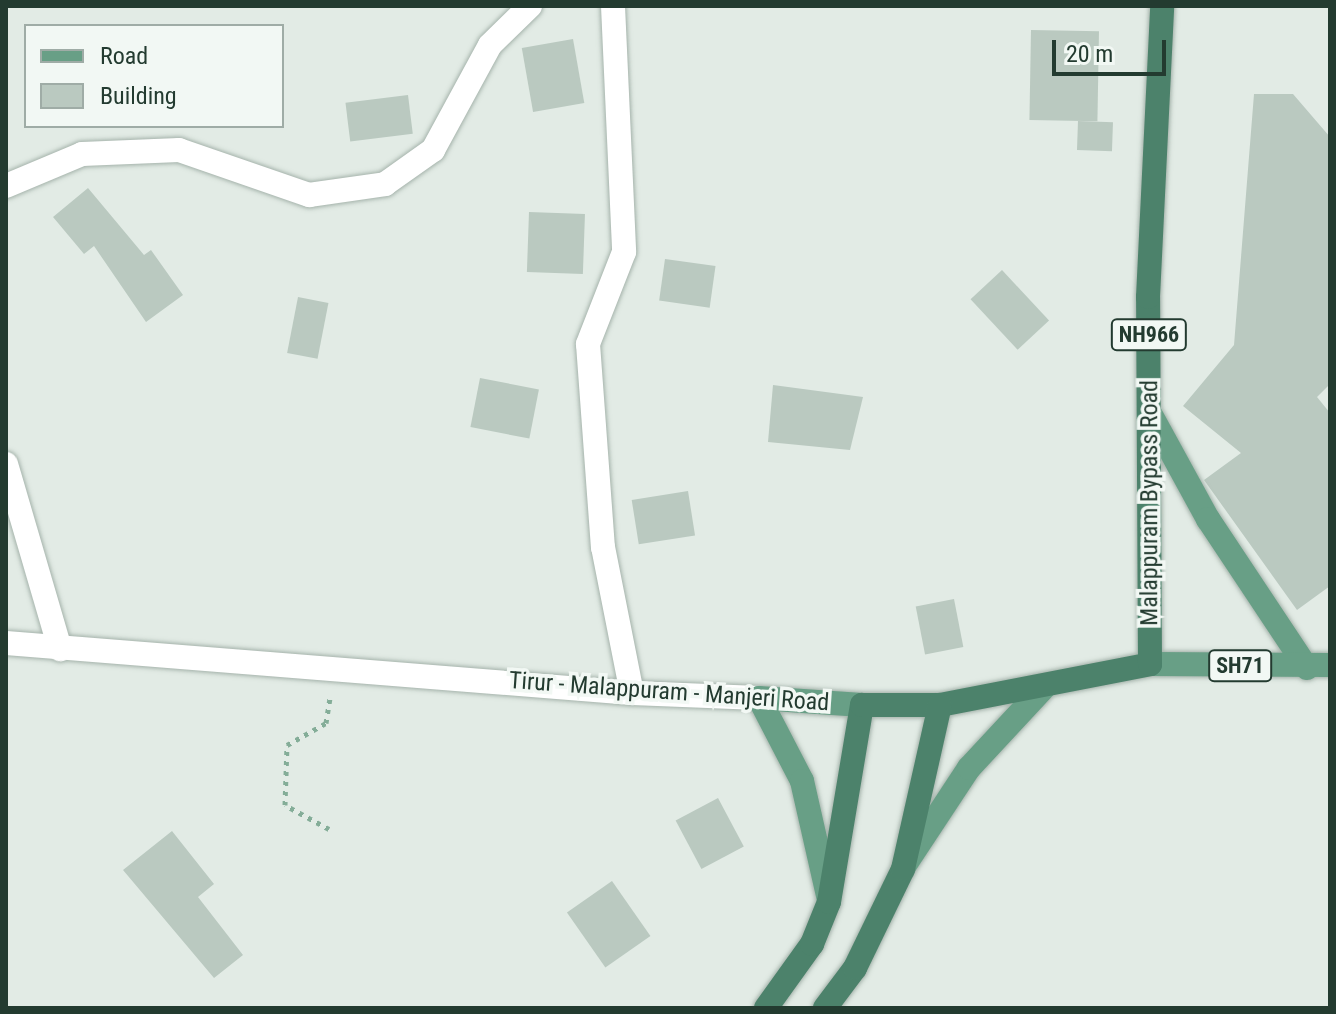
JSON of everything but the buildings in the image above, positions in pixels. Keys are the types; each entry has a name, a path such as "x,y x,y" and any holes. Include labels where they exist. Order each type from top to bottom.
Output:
{"highway":[{"name":"Malappuram Bypass Road","path":"1150,664 1148,297 1162,6"},
{"name":"Tirur - Malappuram - Manjeri Road","path":"862,705 940,705 1150,664"},
{"path":"766,1008 812,944 829,902 862,705"},
{"path":"825,1008 855,968 903,869 940,705"}],"main road":[{"path":"1151,415 1208,519 1318,667"},
{"name":"Tirur - Malappuram - Manjeri Road","path":"1150,664 1318,667"},
{"path":"903,869 969,768 1046,685"},
{"path":"759,698 802,781 829,902"},
{"name":"Tirur - Malappuram - Manjeri Road","path":"759,698 862,705"}],"street":[{"path":"6,186 82,154 179,150 309,195 385,184 433,150 490,45 530,6"},
{"path":"613,6 624,252 588,344 603,547 632,693"},
{"path":"6,464 60,649"},
{"name":"Tirur - Malappuram - Manjeri Road","path":"6,643 334,665 632,693 759,698"}],"path":[{"path":"329,829 285,805 287,745 326,723 334,665"}]}
